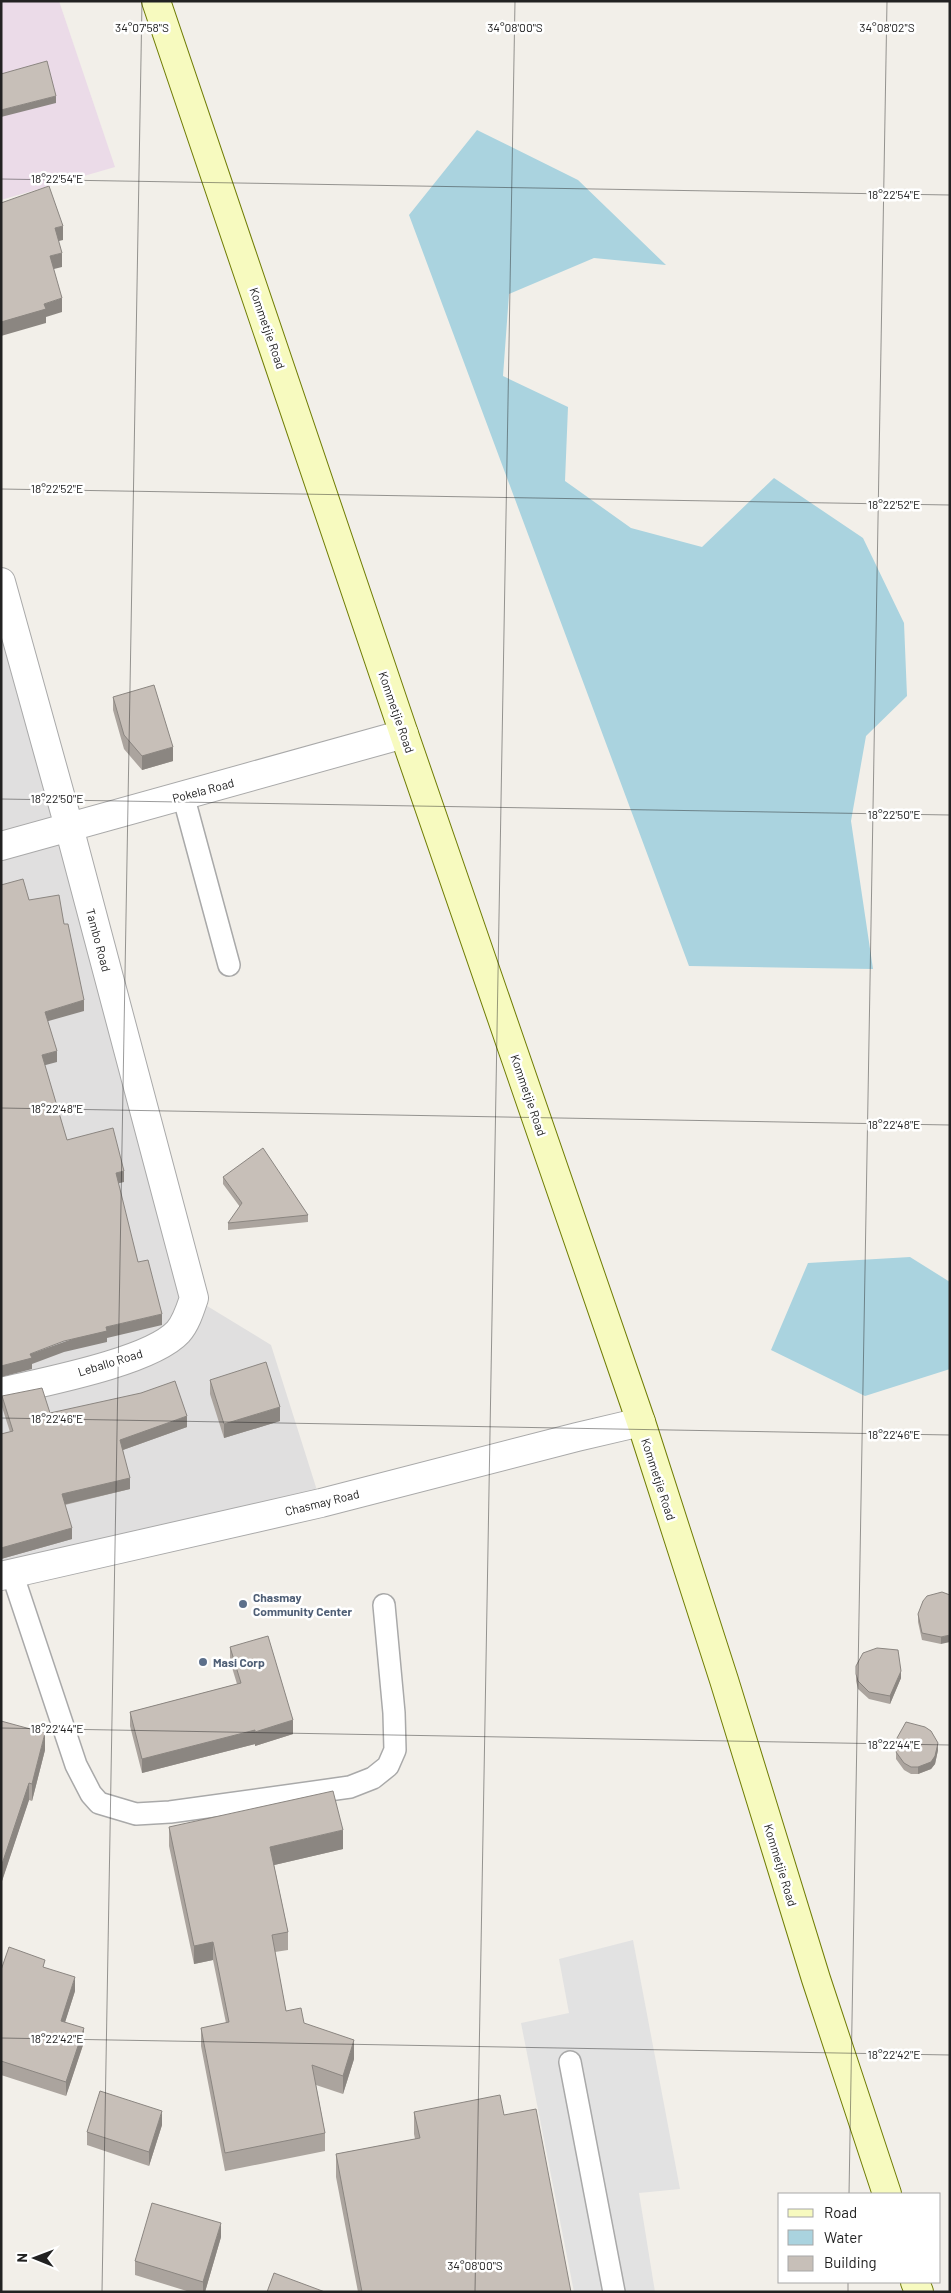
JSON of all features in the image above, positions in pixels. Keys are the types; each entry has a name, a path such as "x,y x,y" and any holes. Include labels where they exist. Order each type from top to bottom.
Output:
{"main road":[{"name":"Kommetjie Road","path":"156,1 404,734 641,1422 724,1680 816,1979 886,2193"}],"street":[{"name":"Tambo Road","path":"1,582 69,827 194,1298"},
{"name":"Pokela Road","path":"1,846 404,734"},
{"name":"Leballo Road","path":"1,1392 102,1366 155,1348 179,1331 186,1320 194,1298"},
{"name":"Chasmay Road","path":"7,1575 321,1503 577,1436 641,1422"}],"lane":[{"path":"183,795 229,965"},
{"path":"7,1575 76,1765 91,1794 99,1803 136,1814 197,1809 350,1787 382,1773 388,1766 395,1750 394,1713 384,1605"},
{"path":"570,2062 614,2292"}],"shaded area":[{"path":"1,1 59,1 115,167 1,200"},
{"path":"1,582 194,1298 271,1345 321,1503 1,1576"},
{"path":"633,1940 680,2189 639,2193 655,2292 574,2292 521,2023 569,2013 559,1959"}],"water":[{"path":"477,130 578,180 666,265 594,258 509,294 503,376 568,407 565,481 631,528 702,547 774,478 863,538 904,623 907,696 866,736 851,821 873,969 689,966 409,215"},
{"path":"910,1257 950,1282 950,1369 865,1396 771,1350 808,1263"}],"building":[{"path":"47,61 56,96 1,110 1,74"},
{"path":"49,186 63,226 55,228 62,253 50,256 62,298 44,304 46,309 1,322 1,203"},
{"path":"154,685 173,747 142,756 124,735 113,697"},
{"path":"23,879 29,900 59,895 64,924 68,924 84,1000 45,1012 57,1051 42,1055 67,1140 113,1128 124,1171 116,1173 138,1262 148,1260 162,1314 106,1327 107,1331 64,1341 30,1354 32,1358 1,1366 1,885"},
{"path":"263,1148 308,1215 228,1223 242,1203 223,1177"},
{"path":"266,1362 280,1407 224,1424 210,1380"},
{"path":"175,1381 187,1416 120,1440 130,1478 62,1494 72,1528 1,1548 1,1434 13,1431 2,1396 42,1388 50,1413 141,1393"},
{"path":"942,1592 950,1595 950,1635 941,1637 922,1633 918,1614 923,1601 927,1596"},
{"path":"268,1636 293,1720 255,1732 255,1730 142,1759 130,1712 241,1683 230,1647"},
{"path":"877,1648 898,1650 901,1671 890,1696 869,1692 858,1681 856,1674 856,1666 863,1653"},
{"path":"1,1721 45,1733 32,1784 29,1783 1,1867"},
{"path":"906,1722 925,1727 931,1731 938,1743 935,1756 931,1762 918,1767 911,1767 904,1763 896,1752 897,1738"},
{"path":"333,1791 343,1830 270,1847 288,1932 272,1935 286,2011 301,2008 304,2023 354,2040 343,2076 312,2065 325,2133 225,2153 201,2028 229,2022 213,1942 194,1946 169,1827"},
{"path":"9,1947 45,1960 43,1967 75,1977 61,2021 84,2028 66,2082 1,2061 1,1970"},
{"path":"100,2091 162,2111 149,2152 87,2132"},
{"path":"500,2095 504,2115 536,2109 571,2292 362,2292 336,2154 420,2138 414,2112"},
{"path":"152,2203 221,2223 203,2282 135,2261"},
{"path":"274,2273 325,2292 267,2292"}],"place":[{"name":"Chasmay Community Center","path":"243,1604"},
{"name":"Masi Corp","path":"203,1662"}]}
